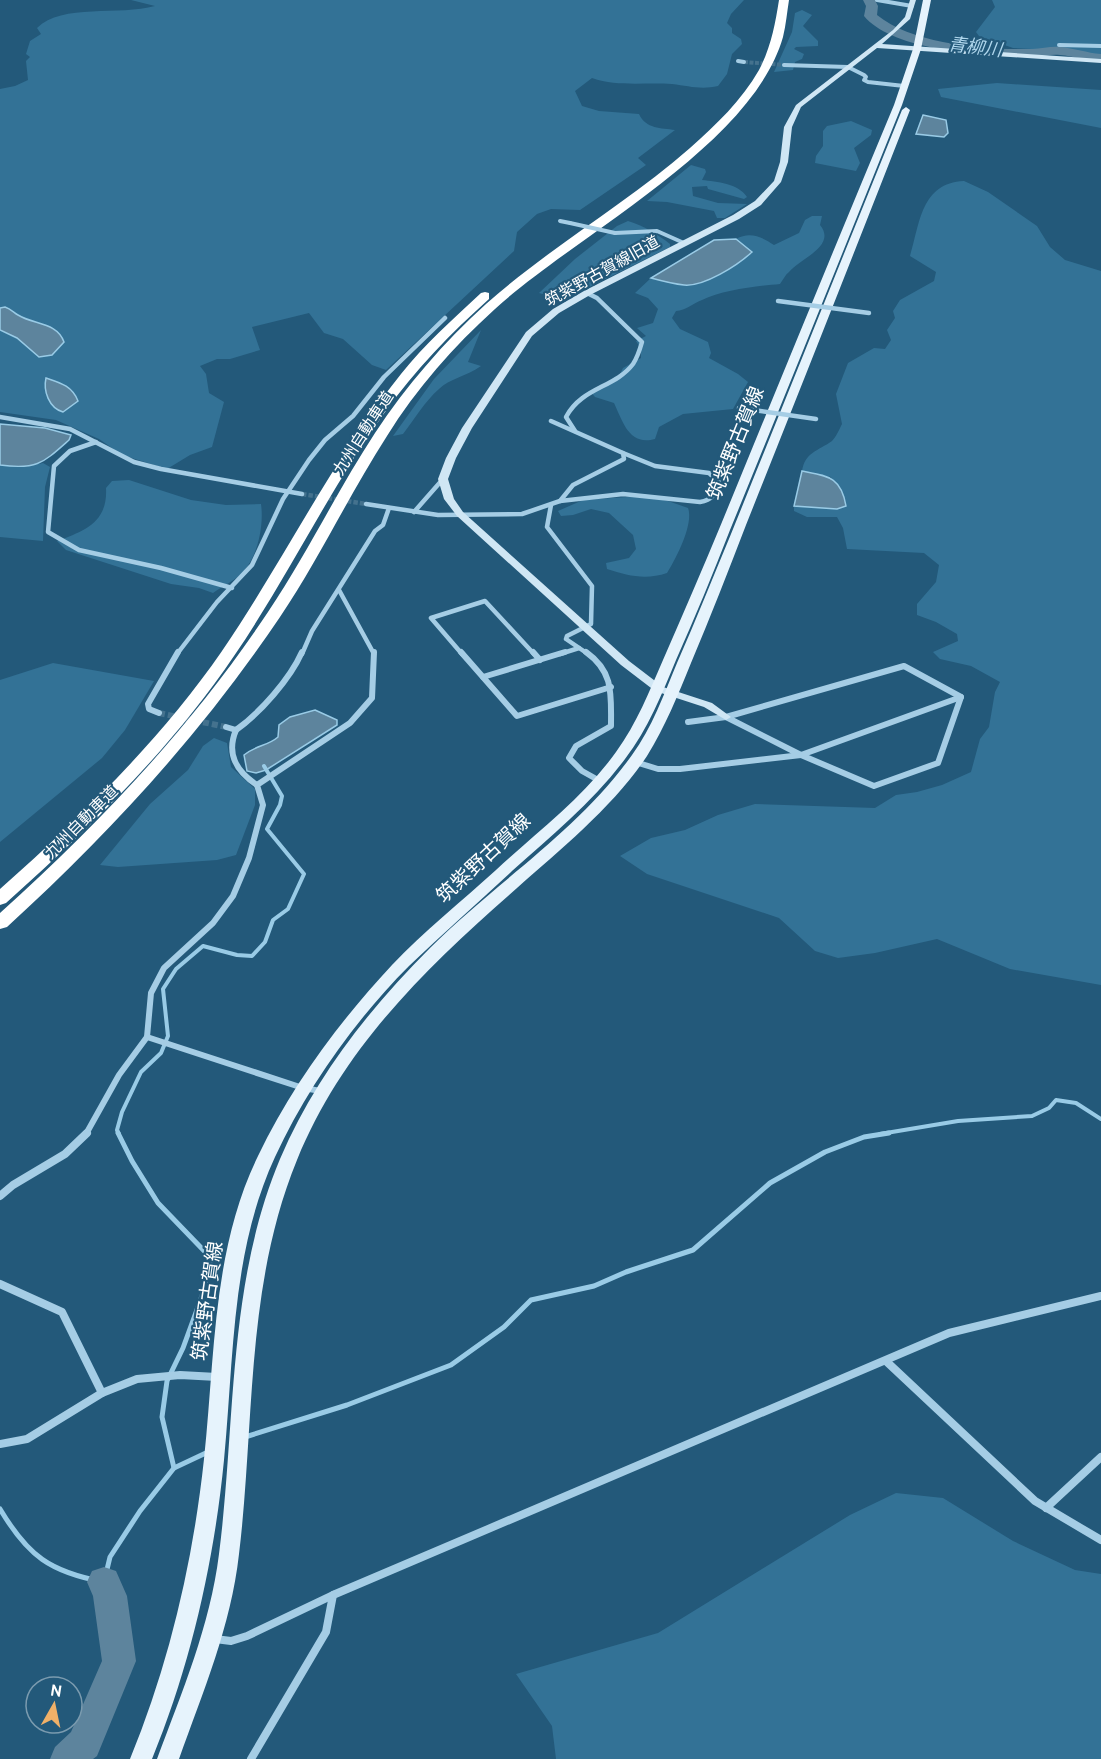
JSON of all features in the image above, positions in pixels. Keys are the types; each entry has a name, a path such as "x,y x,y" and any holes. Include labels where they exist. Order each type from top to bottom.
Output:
{"highway":[{"name":"九州自動車道","path":"0,899 89,816 142,761 186,709 260,606 357,443 406,376 460,318 501,282 644,177 706,124 727,100 754,60 767,28 772,0"},
{"name":"九州自動車道","path":"0,923 110,820 206,711 277,611 382,433 440,357 510,289 660,177 700,144 735,109 758,78 775,46 784,0"}],"main road":[{"name":"筑紫野古賀線","path":"168,1759 212,1639 229,1557 247,1328 257,1258 287,1162 321,1091 365,1030 436,951 569,834 605,797 634,762 649,739 665,690 748,473 923,43 927,0"},
{"name":"筑紫野古賀線","path":"141,1759 155,1725 183,1632 201,1560 214,1460 224,1330 234,1258 244,1219 266,1159 303,1088 355,1017 401,965 600,781 621,755 665,690 773,446 897,136 935,0"}],"street":[{"path":"877,0 912,3"},
{"name":"筑紫野古賀線旧道","path":"443,479 467,428 529,334 556,310 736,217 758,203 769,193 781,174 788,127 798,106 893,33 908,18 912,3"},
{"path":"875,46 923,43 1101,61"},
{"path":"1059,45 1101,46"},
{"path":"738,61 744,62"},
{"path":"784,65 848,68 864,75 866,77 864,80 868,82 904,86"},
{"path":"560,222 615,233 657,231 684,243"},
{"path":"576,432 566,417 570,407 584,395 629,368 637,357 642,342 597,298 587,293"},
{"path":"778,301 869,313"},
{"path":"159,713 149,709 148,704 182,646 217,602 252,565 283,499 325,440 353,416 384,376 445,318"},
{"path":"739,408 816,419"},
{"path":"0,417 70,429 134,462 161,469 302,494"},
{"path":"551,421 655,466 712,475 727,468 732,462"},
{"path":"96,442 70,451 54,466 48,532 60,544 86,553 139,563 232,588"},
{"path":"560,501 573,485 620,463 624,459 623,453"},
{"path":"366,504 414,512 493,516 522,514 560,501 598,495 623,494 689,501 710,500 716,495 719,482 712,475"},
{"path":"414,512 443,479"},
{"path":"443,479 449,500 460,514 625,663 665,690 708,705 726,717 801,755 874,786 938,763 961,697"},
{"path":"551,505 547,527 592,586 591,624 588,628 567,636 566,639 600,662 611,687 611,726 605,733 578,742 570,750 569,758 582,771 600,781"},
{"path":"0,1196 13,1185 65,1154 90,1130 118,1075 147,1037 151,993 164,968 228,905 238,887 263,805 257,785 244,777 233,761 232,737 236,730 249,721 287,680 312,631 375,531 383,525 389,508"},
{"path":"257,785 350,723 372,698 374,654 339,590"},
{"path":"540,660 485,602 431,618 517,716 611,687"},
{"path":"483,677 579,648"},
{"path":"688,722 726,717 904,666 961,697"},
{"path":"634,762 658,770 801,755 961,697"},
{"path":"226,727 236,730"},
{"path":"147,1037 303,1088 321,1091"},
{"path":"0,1284 62,1312 102,1393"},
{"path":"212,1639 231,1641 247,1636 333,1595 887,1362 949,1333 1101,1296"},
{"path":"887,1362 1035,1501 1101,1540"},
{"path":"0,1444 27,1439 102,1393 137,1378 220,1377"},
{"path":"1046,1508 1101,1457"},
{"path":"251,1759 326,1632 333,1595"}],"shaded area":[{"path":"131,0 744,0 731,14 727,23 732,28 732,33 741,39 742,44 732,54 727,74 718,86 700,88 672,84 622,83 592,78 575,91 582,106 599,111 639,114 650,125 675,130 638,158 646,165 580,210 551,209 537,214 517,232 514,251 386,370 372,365 343,339 324,333 309,313 252,327 260,350 230,359 217,359 200,366 206,374 209,393 224,402 212,447 190,455 167,469 122,455 99,439 56,420 0,412 0,89 28,80 26,61 30,57 26,54 30,41 41,34 37,28 48,20 76,13 155,6"},
{"path":"992,0 1101,0 1101,57 1086,57 1053,50 1013,48 979,36 976,32 995,7"},
{"path":"802,10 812,15 803,26 818,41 818,46 796,47 794,49 804,54 802,59 795,62 793,70 774,72 792,32 795,13"},
{"path":"997,83 1101,90 1101,128 941,97 938,89"},
{"path":"923,115 946,120 948,133 944,137 916,134"},
{"path":"851,121 872,130 871,135 854,148 860,163 856,171 815,163 816,156 823,146 823,131 827,126"},
{"path":"691,165 705,169 702,180 733,186 747,197 744,199 708,189 707,186 692,187 693,196 718,203 747,204 725,218 717,218 714,211 667,202 647,201"},
{"path":"964,181 988,192 1037,226 1050,247 1065,260 1101,271 1101,985 1010,969 937,939 875,953 838,958 815,951 779,918 647,874 620,856 651,838 685,830 718,815 755,804 875,808 896,795 942,785 971,772 980,739 989,727 995,692 1000,682 971,666 940,659 933,652 958,641 957,634 936,622 917,615 917,604 936,582 939,565 924,553 847,549 843,528 837,517 807,517 794,511 794,506 837,509 831,477 802,471 804,465 809,456 832,441 842,424 836,394 848,363 874,348 885,349 891,340 887,330 895,318 893,311 900,300 934,281 936,272 910,256 920,218 931,197 939,189 950,183"},
{"path":"812,216 822,216 820,225 824,232 824,239 821,245 794,267 780,284 750,287 719,294 676,311 672,318 680,329 708,342 711,353 709,358 748,382 733,409 683,414 659,427 655,439 646,440 633,436 624,425 614,403 595,397 590,391 618,378 623,368 641,358 641,349 636,341 646,336 637,328 653,323 658,309 648,298 635,293 651,278 684,285 752,253 736,239 746,235 756,236 774,245 799,233 805,220"},
{"path":"628,221 655,234 670,244 670,247 563,300 539,293 575,259 617,226"},
{"path":"736,239 752,252 730,269 711,279 684,285 651,278 714,240"},
{"path":"5,307 24,318 51,327 64,342 52,355 39,357 17,338 0,330 0,308"},
{"path":"481,330 468,362 481,366 443,386 429,399 403,434 393,436 434,379"},
{"path":"46,378 69,388 78,401 63,412 58,410 48,398 45,388"},
{"path":"0,424 45,428 71,435 60,448 39,463 23,466 0,465"},
{"path":"43,463 50,467 45,487 43,541 0,537 0,465 26,467"},
{"path":"802,471 831,479 841,489 846,506 837,509 794,506"},
{"path":"129,480 191,500 226,505 261,504 262,521 259,539 253,557 244,571 213,593 199,588 171,584 66,550 57,541 93,524 103,509 106,488 112,481"},
{"path":"642,496 688,508 689,523 667,573 637,576 607,569 606,563 629,558 636,549 633,535 609,513 591,509 561,516 558,511 583,500"},
{"path":"53,663 154,681 125,730 102,758 0,842 0,680"},
{"path":"315,710 337,720 337,725 266,770 256,773 247,771 244,755 278,737 279,725 290,717"},
{"path":"214,738 227,743 231,767 255,789 255,805 236,855 217,860 118,867 100,865 150,804 188,770 203,746"},
{"path":"896,1493 943,1498 1013,1541 1075,1570 1101,1574 1101,1759 556,1759 552,1726 516,1674 658,1633 850,1515"}],"waterway":[{"name":"青柳川","path":"869,0 872,6 870,16 883,26 921,40 991,51 1032,53 1060,51 1101,58"},
{"path":"119,1134 117,1130 122,1112 141,1072 161,1053 168,1036 163,989 176,969 203,946 237,955 252,956 265,942 273,920 288,909 304,874 267,829 280,805 282,796 264,766"},
{"path":"880,1134 958,1121 1032,1116 1049,1108 1056,1100 1076,1103 1101,1119"},
{"path":"118,1133 158,1203 211,1258 202,1296 183,1348 167,1381 162,1417 174,1468"},
{"path":"245,1437 347,1405 451,1365 504,1327 531,1300 594,1286 626,1272 693,1250 770,1183 825,1152 864,1137 889,1133"},
{"path":"174,1468 208,1452"},
{"path":"0,1509 20,1539 42,1559 69,1573 104,1582 110,1557 140,1511 174,1468"},
{"path":"68,1759 84,1744 119,1661 110,1596 104,1582"}],"tunnel":[{"path":"744,62 784,65"},
{"path":"302,494 366,504"},
{"path":"159,713 226,727"}]}
